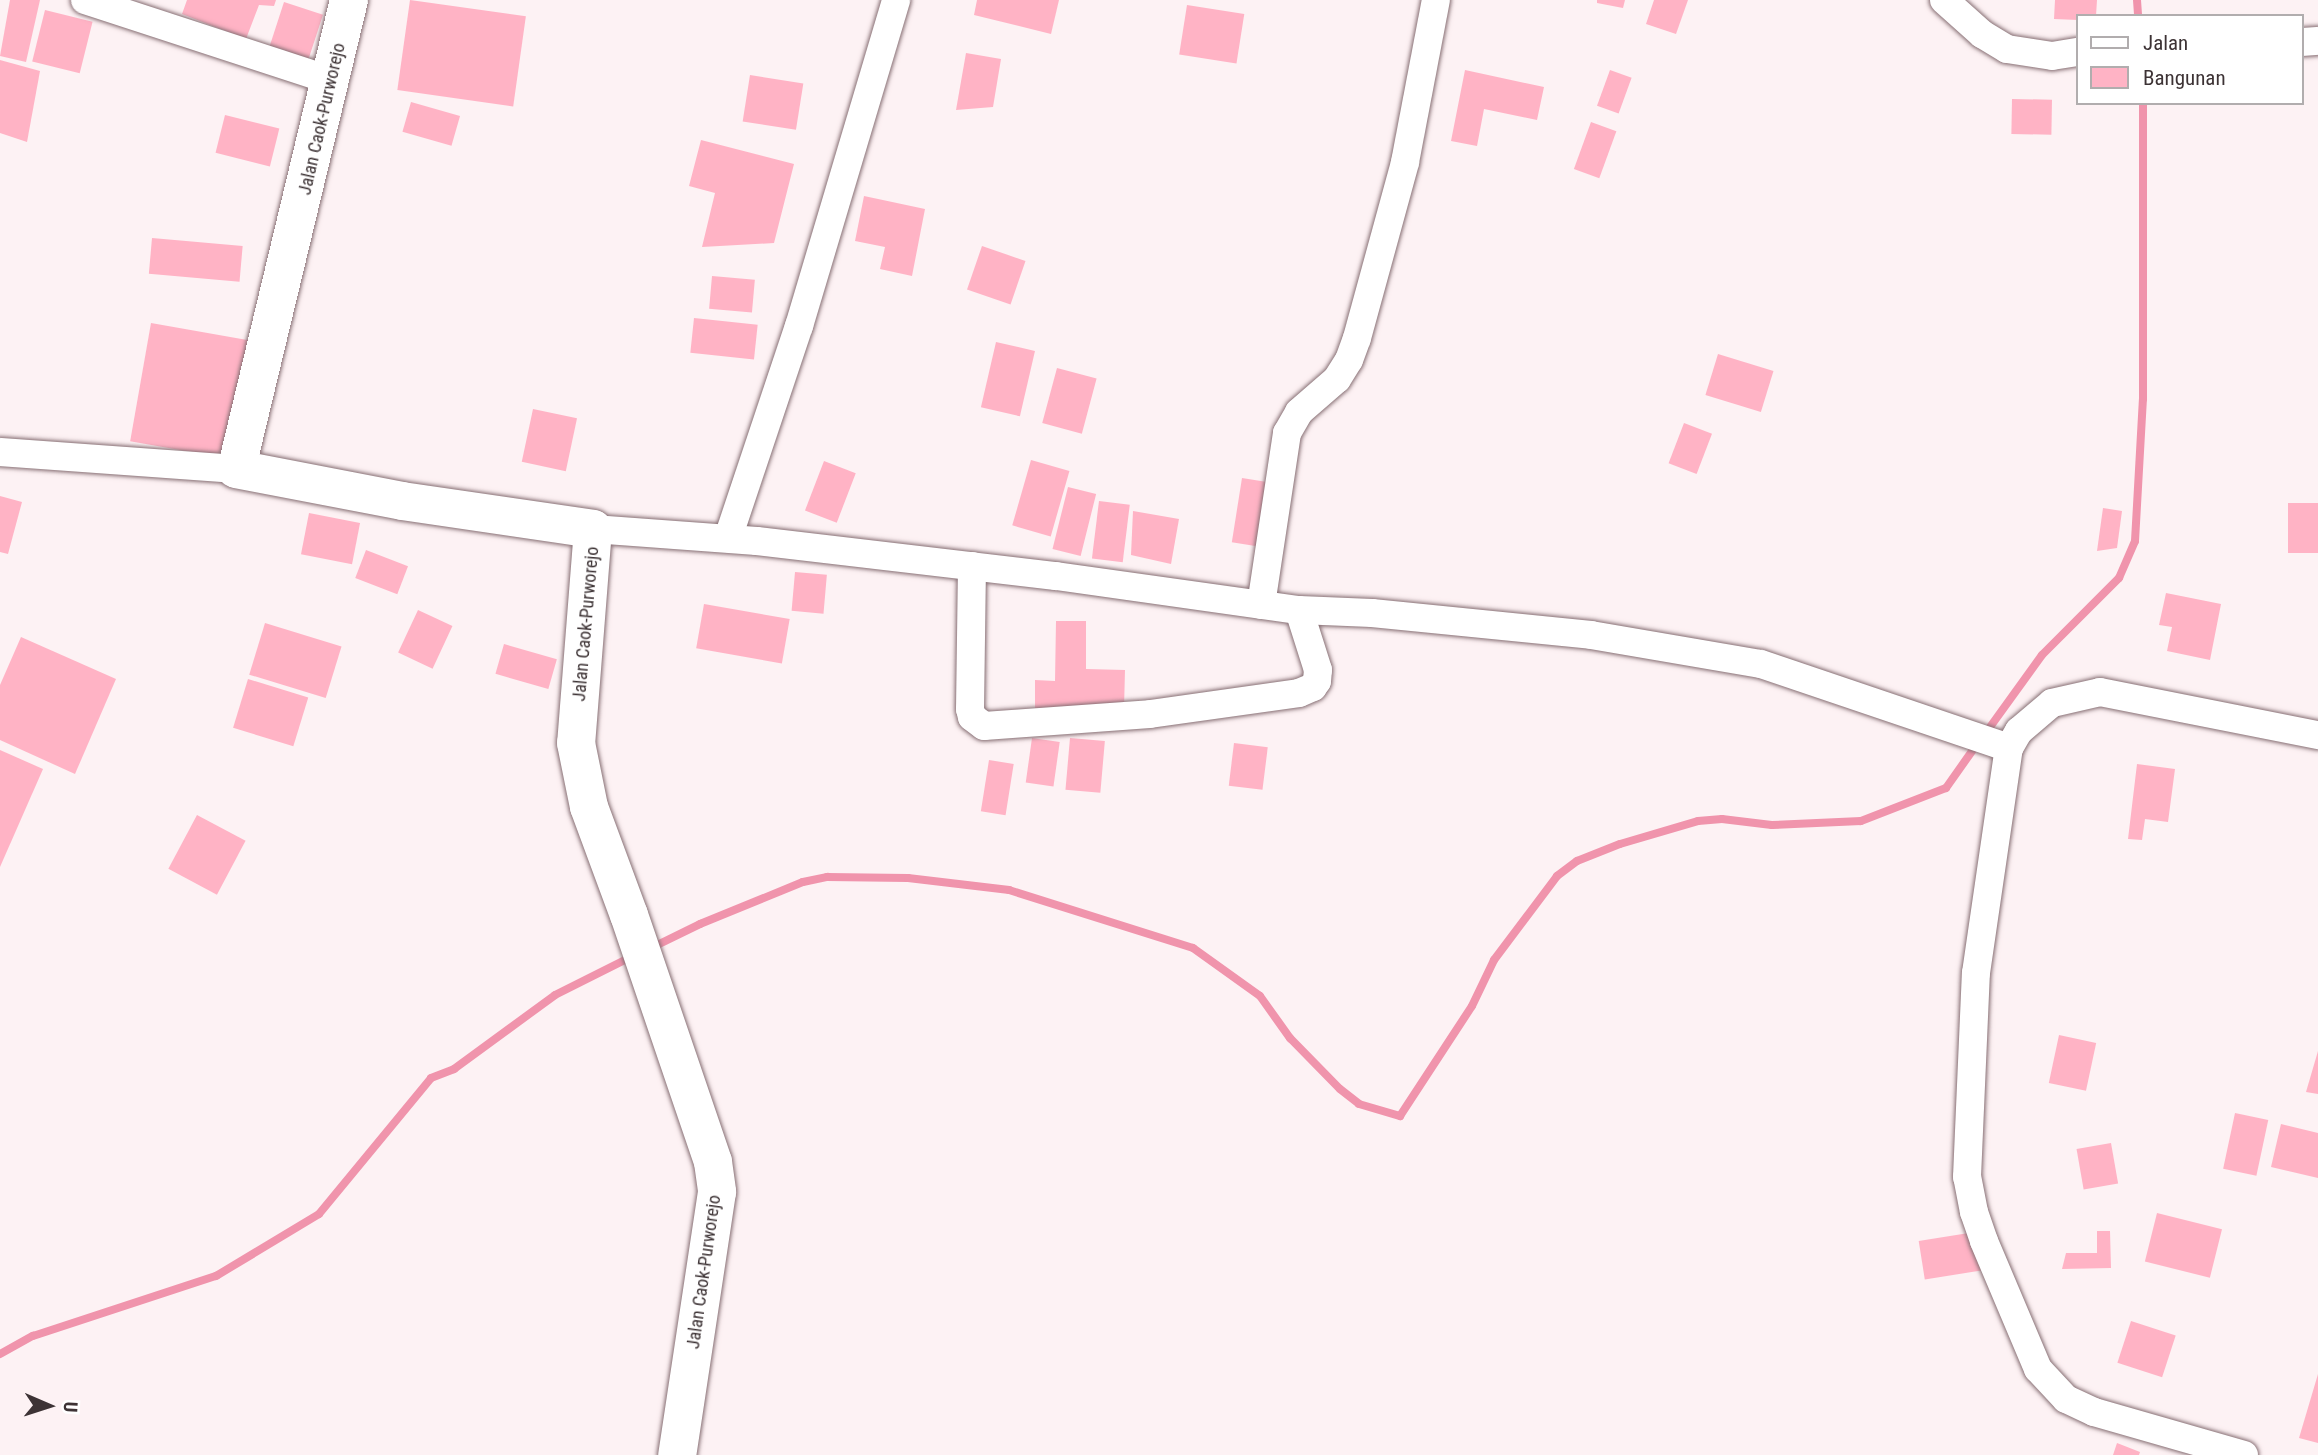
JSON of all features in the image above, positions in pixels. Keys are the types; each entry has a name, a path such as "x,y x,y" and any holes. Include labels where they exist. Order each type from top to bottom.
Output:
{"street":[{"path":"85,0 330,80"},
{"name":"Jalan Caok-Purworejo","path":"349,0 236,470 402,501 593,529 576,743 589,807 656,992 713,1162 717,1192 677,1455"},
{"path":"727,538 799,326 896,0"},
{"path":"1261,605 1286,433 1299,412 1337,379 1349,360 1357,338 1405,162 1436,0"},
{"path":"1944,0 1982,34 2007,49 2052,56 2076,52"},
{"path":"0,452 236,470"},
{"path":"593,529 727,538 972,566 1298,610 1372,613 1591,635 1761,664 1999,744"},
{"path":"972,566 970,709 972,717 984,726 1150,714 1299,693 1313,687 1318,670 1298,610"},
{"path":"2244,1455 2094,1412 2066,1399 2038,1369 1974,1212 1968,1177 1976,973 1999,744 2052,703 2100,692 2318,736"}],"building":[{"path":"10,0 40,0 26,62 0,56"},
{"path":"187,0 276,0 274,6 259,5 246,39 182,14"},
{"path":"410,0 526,16 513,106 397,90"},
{"path":"977,0 1059,0 1051,34 974,15"},
{"path":"1597,0 1625,0 1623,8 1597,3"},
{"path":"1654,0 1688,0 1676,34 1646,24"},
{"path":"2055,0 2097,0 2096,14 2076,14 2076,20 2054,19"},
{"path":"284,2 323,15 308,59 269,47"},
{"path":"1187,5 1244,14 1236,63 1179,54"},
{"path":"45,10 93,22 80,73 32,61"},
{"path":"966,53 1001,59 993,107 956,110"},
{"path":"0,60 40,71 27,142 0,133"},
{"path":"1465,70 1544,87 1537,120 1484,109 1477,146 1451,141"},
{"path":"1610,70 1632,78 1619,114 1597,106"},
{"path":"750,75 803,83 796,130 743,121"},
{"path":"2012,99 2052,100 2051,135 2011,134"},
{"path":"411,102 460,116 451,146 402,132"},
{"path":"225,115 279,129 270,166 216,153"},
{"path":"1591,122 1616,131 1599,178 1574,169"},
{"path":"701,140 794,164 774,243 702,247 715,193 689,186"},
{"path":"864,196 925,209 912,276 880,269 885,247 855,241"},
{"path":"152,238 243,246 240,282 149,274"},
{"path":"982,246 1025,261 1011,304 967,289"},
{"path":"712,276 755,280 752,313 709,309"},
{"path":"694,318 758,325 754,359 690,353"},
{"path":"151,323 251,341 231,459 130,441"},
{"path":"996,342 1035,351 1020,416 981,407"},
{"path":"1718,354 1773,371 1761,412 1705,395"},
{"path":"1057,368 1097,379 1082,434 1042,423"},
{"path":"533,409 577,418 566,471 522,462"},
{"path":"1684,423 1712,434 1697,474 1669,463"},
{"path":"1031,460 1069,471 1051,536 1012,525"},
{"path":"824,461 856,473 837,523 805,510"},
{"path":"1242,478 1272,483 1261,547 1232,542"},
{"path":"1068,487 1096,494 1081,556 1053,549"},
{"path":"0,496 22,502 8,554 0,552"},
{"path":"1099,501 1130,505 1123,562 1092,559"},
{"path":"2288,503 2318,503 2318,553 2288,553"},
{"path":"2103,508 2122,511 2117,548 2097,551"},
{"path":"1133,511 1179,519 1171,564 1131,555"},
{"path":"309,513 360,523 352,564 301,554"},
{"path":"366,550 408,566 397,594 355,578"},
{"path":"795,572 827,575 823,614 792,611"},
{"path":"2166,593 2221,604 2210,660 2167,651 2172,627 2159,625"},
{"path":"704,604 790,619 782,663 696,648"},
{"path":"418,610 452,626 433,669 398,653"},
{"path":"1056,621 1086,621 1086,669 1125,670 1124,709 1035,708 1035,680 1055,681"},
{"path":"265,623 342,646 326,698 249,675"},
{"path":"21,637 116,679 75,774 0,740 0,685"},
{"path":"504,644 557,659 548,689 495,674"},
{"path":"248,679 308,697 293,746 233,728"},
{"path":"1032,738 1060,742 1053,786 1026,783"},
{"path":"1070,738 1105,741 1100,793 1065,790"},
{"path":"1234,743 1268,747 1263,790 1229,786"},
{"path":"0,750 43,769 0,867"},
{"path":"989,760 1014,764 1006,815 981,811"},
{"path":"2137,764 2175,769 2168,822 2145,819 2142,840 2128,839"},
{"path":"197,815 246,841 217,895 168,869"},
{"path":"2059,1035 2096,1043 2086,1091 2049,1083"},
{"path":"2318,1051 2318,1094 2306,1092"},
{"path":"2235,1113 2268,1120 2256,1176 2223,1169"},
{"path":"2281,1124 2318,1133 2318,1178 2271,1167"},
{"path":"2111,1143 2118,1183 2084,1189 2077,1149"},
{"path":"2157,1213 2222,1229 2210,1278 2145,1262"},
{"path":"2097,1231 2110,1231 2111,1268 2062,1269 2066,1253 2097,1253"},
{"path":"1975,1232 1981,1271 1925,1279 1919,1241"},
{"path":"2131,1321 2176,1336 2162,1377 2117,1363"},
{"path":"2318,1374 2318,1443 2299,1438"},
{"path":"2117,1443 2140,1452 2139,1455 2113,1455"}],"waterway":[{"path":"2137,0 2138,14"},
{"path":"1985,734 2042,655 2119,578 2135,541 2143,399 2143,105"},
{"path":"651,948 700,924 803,882 827,877 908,878 1009,890 1193,948 1260,996 1290,1038 1340,1089 1359,1104 1400,1116 1472,1006 1494,960 1557,876 1577,861 1620,844 1698,821 1722,819 1772,825 1861,821 1946,788 1977,744"},
{"path":"0,1354 33,1336 216,1276 319,1214 431,1078 454,1069 555,995 633,956"}]}
